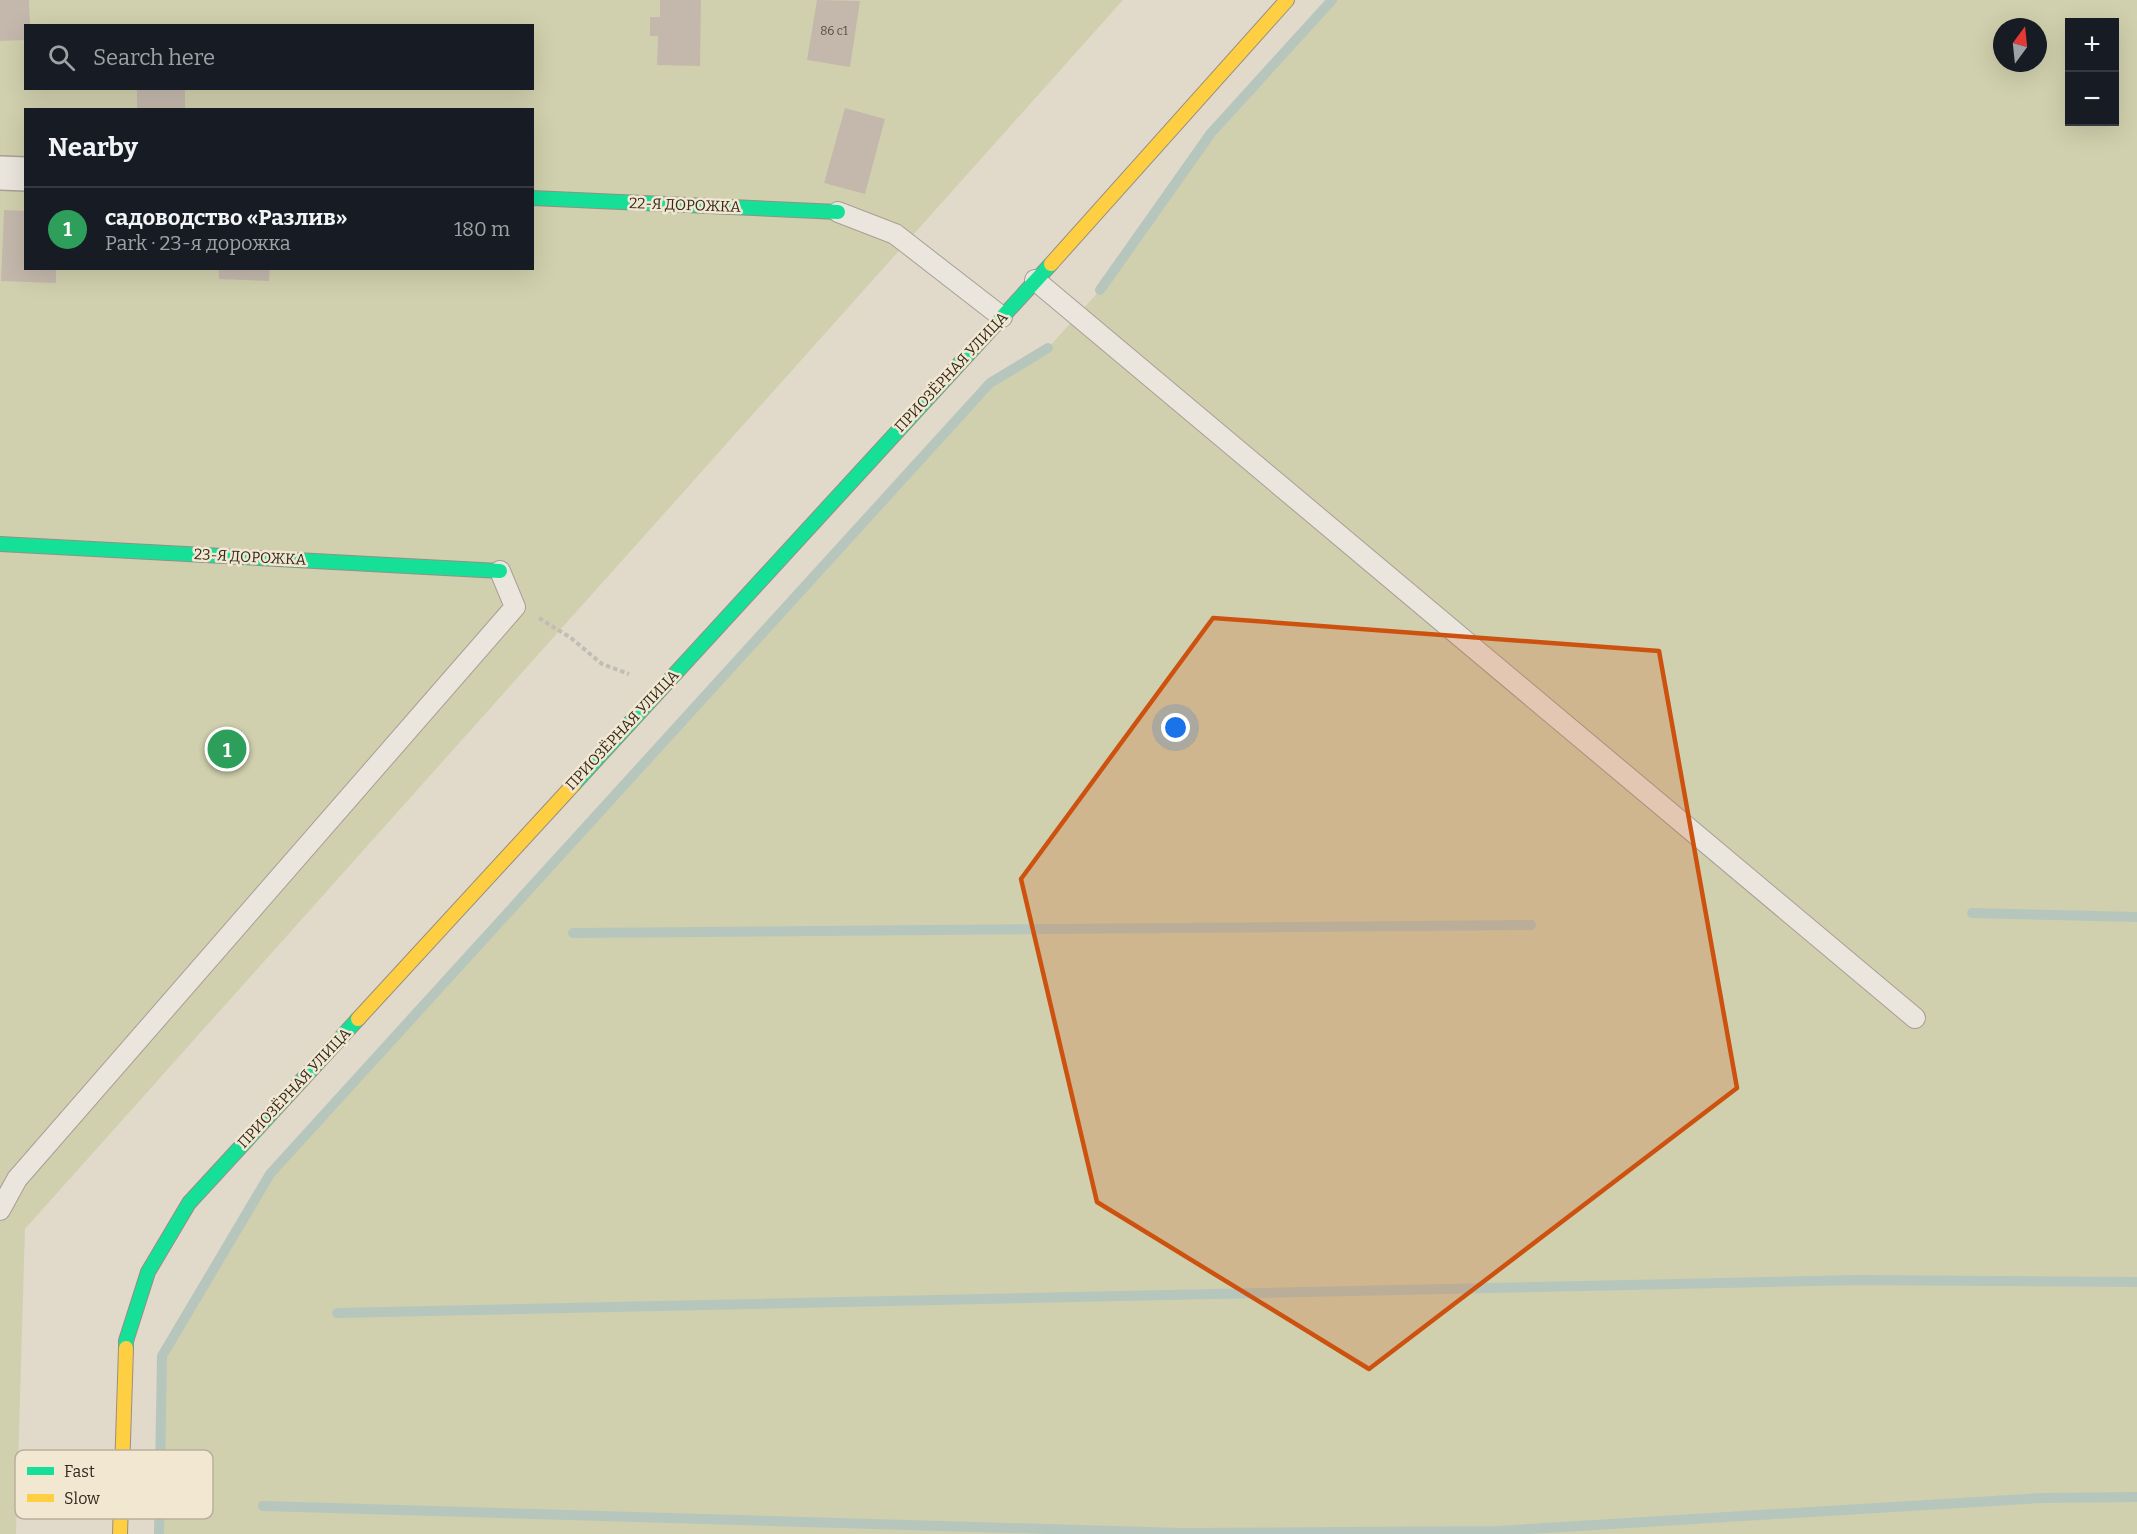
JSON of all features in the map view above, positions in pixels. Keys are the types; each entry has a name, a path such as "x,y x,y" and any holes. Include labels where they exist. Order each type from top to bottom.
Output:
{"street":[{"name":"ПРИОЗЁРНАЯ УЛИЦА","path":"123,1450 126,1341 148,1272 189,1203 1002,317 1287,0"},
{"path":"0,172 24,174"},
{"name":"22-Я ДОРОЖКА","path":"534,198 838,212"},
{"name":"23-Я ДОРОЖКА","path":"0,544 500,571"},
{"name":"ПРИОЗЁРНАЯ УЛИЦА","path":"120,1519 120,1534"}],"lane":[{"path":"838,212 895,234 1002,317"},
{"path":"1035,280 1915,1018"},
{"path":"0,1210 17,1179 515,607 500,571"}],"path":[{"path":"515,607 535,615 571,638 602,664 632,675"}],"highlighted area":[{"path":"1213,618 1659,651 1737,1088 1369,1369 1097,1202 1021,879"}],"green space":[{"path":"0,0 1123,0 25,1229 18,1450 15,1450 16,1534 0,1534"},
{"path":"1332,0 2137,0 2137,1534 159,1534 159,1519 213,1519 213,1450 160,1450 162,1356 270,1174 990,383 1048,348 1100,290 1211,133"}],"building":[{"path":"0,0 29,0 30,24 24,24 24,40 0,41"},
{"path":"660,0 701,0 700,66 657,65 658,36 650,36 650,17 660,17"},
{"path":"817,0 860,1 850,67 807,60"},
{"path":"137,90 185,90 185,108 137,108"},
{"path":"845,108 885,119 865,194 824,183"},
{"path":"4,210 24,211 24,270 56,270 56,283 1,281"},
{"path":"219,270 270,270 269,281 219,279"}],"waterway":[{"path":"1100,290 1211,133 1332,0"},
{"path":"160,1450 162,1356 270,1174 990,383 1048,348"},
{"path":"1972,913 2137,917"},
{"path":"573,933 1531,925"},
{"path":"337,1313 1857,1280 2137,1282"},
{"path":"263,1506 1183,1533 1497,1531 2042,1498 2137,1497"},
{"path":"159,1519 159,1534"}],"traffic: fast":[{"path":"534,198 838,212"},
{"path":"574,784 1051,264"},
{"path":"0,544 500,571"},
{"path":"126,1348 126,1341 148,1272 189,1203 358,1019"}],"traffic: slow":[{"path":"1051,264 1287,0"},
{"path":"358,1019 574,784"},
{"path":"123,1450 126,1348"},
{"path":"120,1519 120,1534"}],"place":[{"name":"садоводство «Разлив»","path":"227,749"}]}
